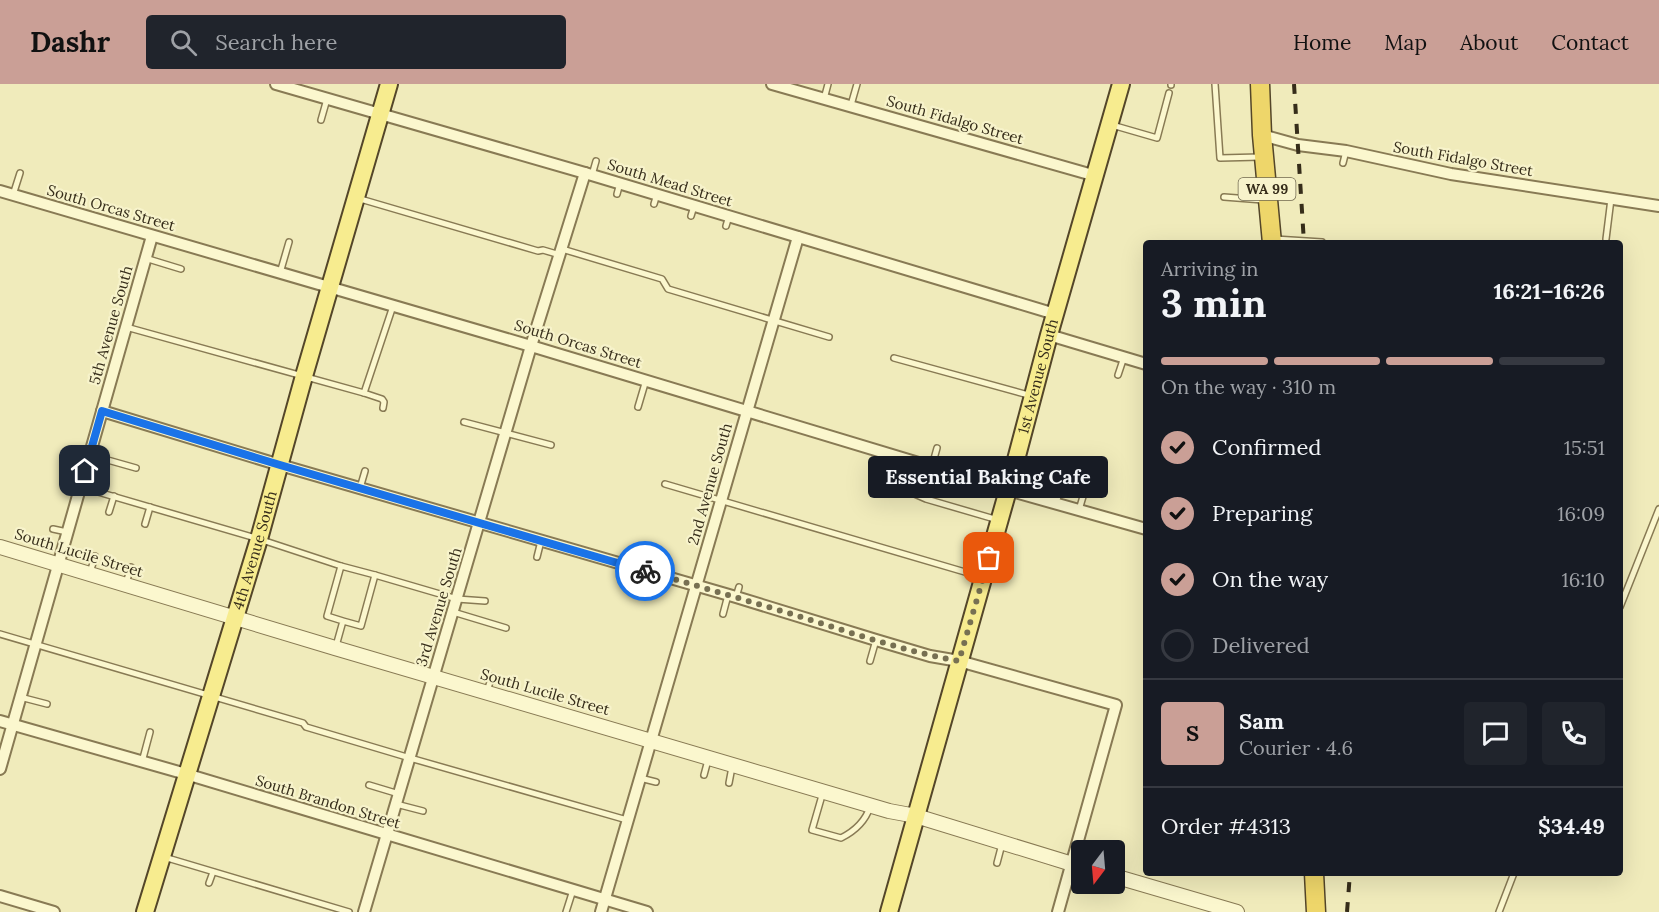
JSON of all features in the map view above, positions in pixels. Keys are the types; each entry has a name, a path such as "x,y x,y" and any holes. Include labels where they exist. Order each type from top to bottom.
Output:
{"highway":[{"name":"WA 99","path":"1260,84 1262,135 1272,240"},
{"path":"1314,876 1316,912"}],"main road":[{"name":"4th Avenue South","path":"146,912 259,539 389,84"},
{"name":"1st Avenue South","path":"889,912 1121,84"}],"street":[{"name":"South Fidalgo Street","path":"772,84 1096,176"},
{"name":"South Mead Street","path":"282,85 589,174 619,189 692,211 798,237 1055,314"},
{"name":"South Fidalgo Street","path":"1262,135 1298,145 1346,151 1451,174 1659,206"},
{"name":"3rd Avenue South","path":"364,912 531,346 589,174"},
{"name":"South Orcas Street","path":"0,191 1143,528"},
{"name":"5th Avenue South","path":"0,769 152,236"},
{"name":"2nd Avenue South","path":"601,912 798,237"},
{"path":"1049,335 1143,363"},
{"path":"102,411 541,541 696,585 735,593 930,656 959,661 1116,705 1082,840"},
{"name":"South Lucile Street","path":"0,547 335,648 823,792 916,816 1071,864"},
{"name":"South Brandon Street","path":"0,721 186,774 647,912"},
{"path":"1058,912 1071,878"},
{"path":"1125,880 1220,910 1237,912"},
{"path":"0,896 54,912"}],"lane":[{"path":"824,99 828,84"},
{"path":"850,106 857,84"},
{"path":"1215,84 1221,158 1264,157"},
{"path":"1110,125 1157,138 1169,93"},
{"path":"321,120 327,99"},
{"path":"1343,163 1346,151"},
{"path":"589,174 596,161"},
{"path":"13,195 20,174"},
{"path":"357,197 538,251 561,252 662,279 668,289 829,336"},
{"path":"1224,197 1268,200"},
{"path":"1606,239 1611,199"},
{"path":"280,273 289,242"},
{"path":"146,258 181,269"},
{"path":"364,393 393,306"},
{"path":"126,327 364,393 382,399 383,408"},
{"path":"1118,375 1124,357"},
{"path":"894,358 1033,397"},
{"path":"638,407 646,380"},
{"path":"464,422 551,445"},
{"path":"932,466 937,448"},
{"path":"90,455 136,468"},
{"path":"913,461 907,486 910,492 926,499 999,520"},
{"path":"360,488 365,471"},
{"path":"1056,503 1065,473"},
{"path":"1079,510 1087,483"},
{"path":"665,484 983,577"},
{"path":"81,487 457,599 485,601"},
{"path":"109,512 114,496"},
{"path":"145,524 150,507"},
{"path":"1623,600 1659,509"},
{"path":"53,529 67,532"},
{"path":"537,557 541,541"},
{"path":"90,573 95,556"},
{"path":"341,566 327,616 361,626 375,575"},
{"path":"126,585 131,567"},
{"path":"723,614 735,593"},
{"path":"453,612 506,628"},
{"path":"335,648 343,621"},
{"path":"0,634 303,723 306,727 410,758 628,820"},
{"path":"870,661 876,640"},
{"path":"487,692 492,676"},
{"path":"20,697 47,704"},
{"path":"142,762 150,732"},
{"path":"704,775 709,758"},
{"path":"729,783 733,765"},
{"path":"640,778 656,782"},
{"path":"369,785 423,811"},
{"path":"823,792 812,830 841,838 853,832 864,820 870,805"},
{"path":"997,862 1002,843"},
{"path":"162,857 349,912"},
{"path":"209,884 213,872"},
{"path":"1499,912 1513,876"},
{"path":"566,912 573,890"}],"railway":[{"path":"1294,84 1304,240"},
{"path":"1347,912 1350,876"}],"way so far":[{"path":"645,571 930,656 959,661 989,558"}],"place":[{"name":"Essential Baking Cafe","path":"989,558"}],"route":[{"path":"85,471 102,411 645,571"}]}
